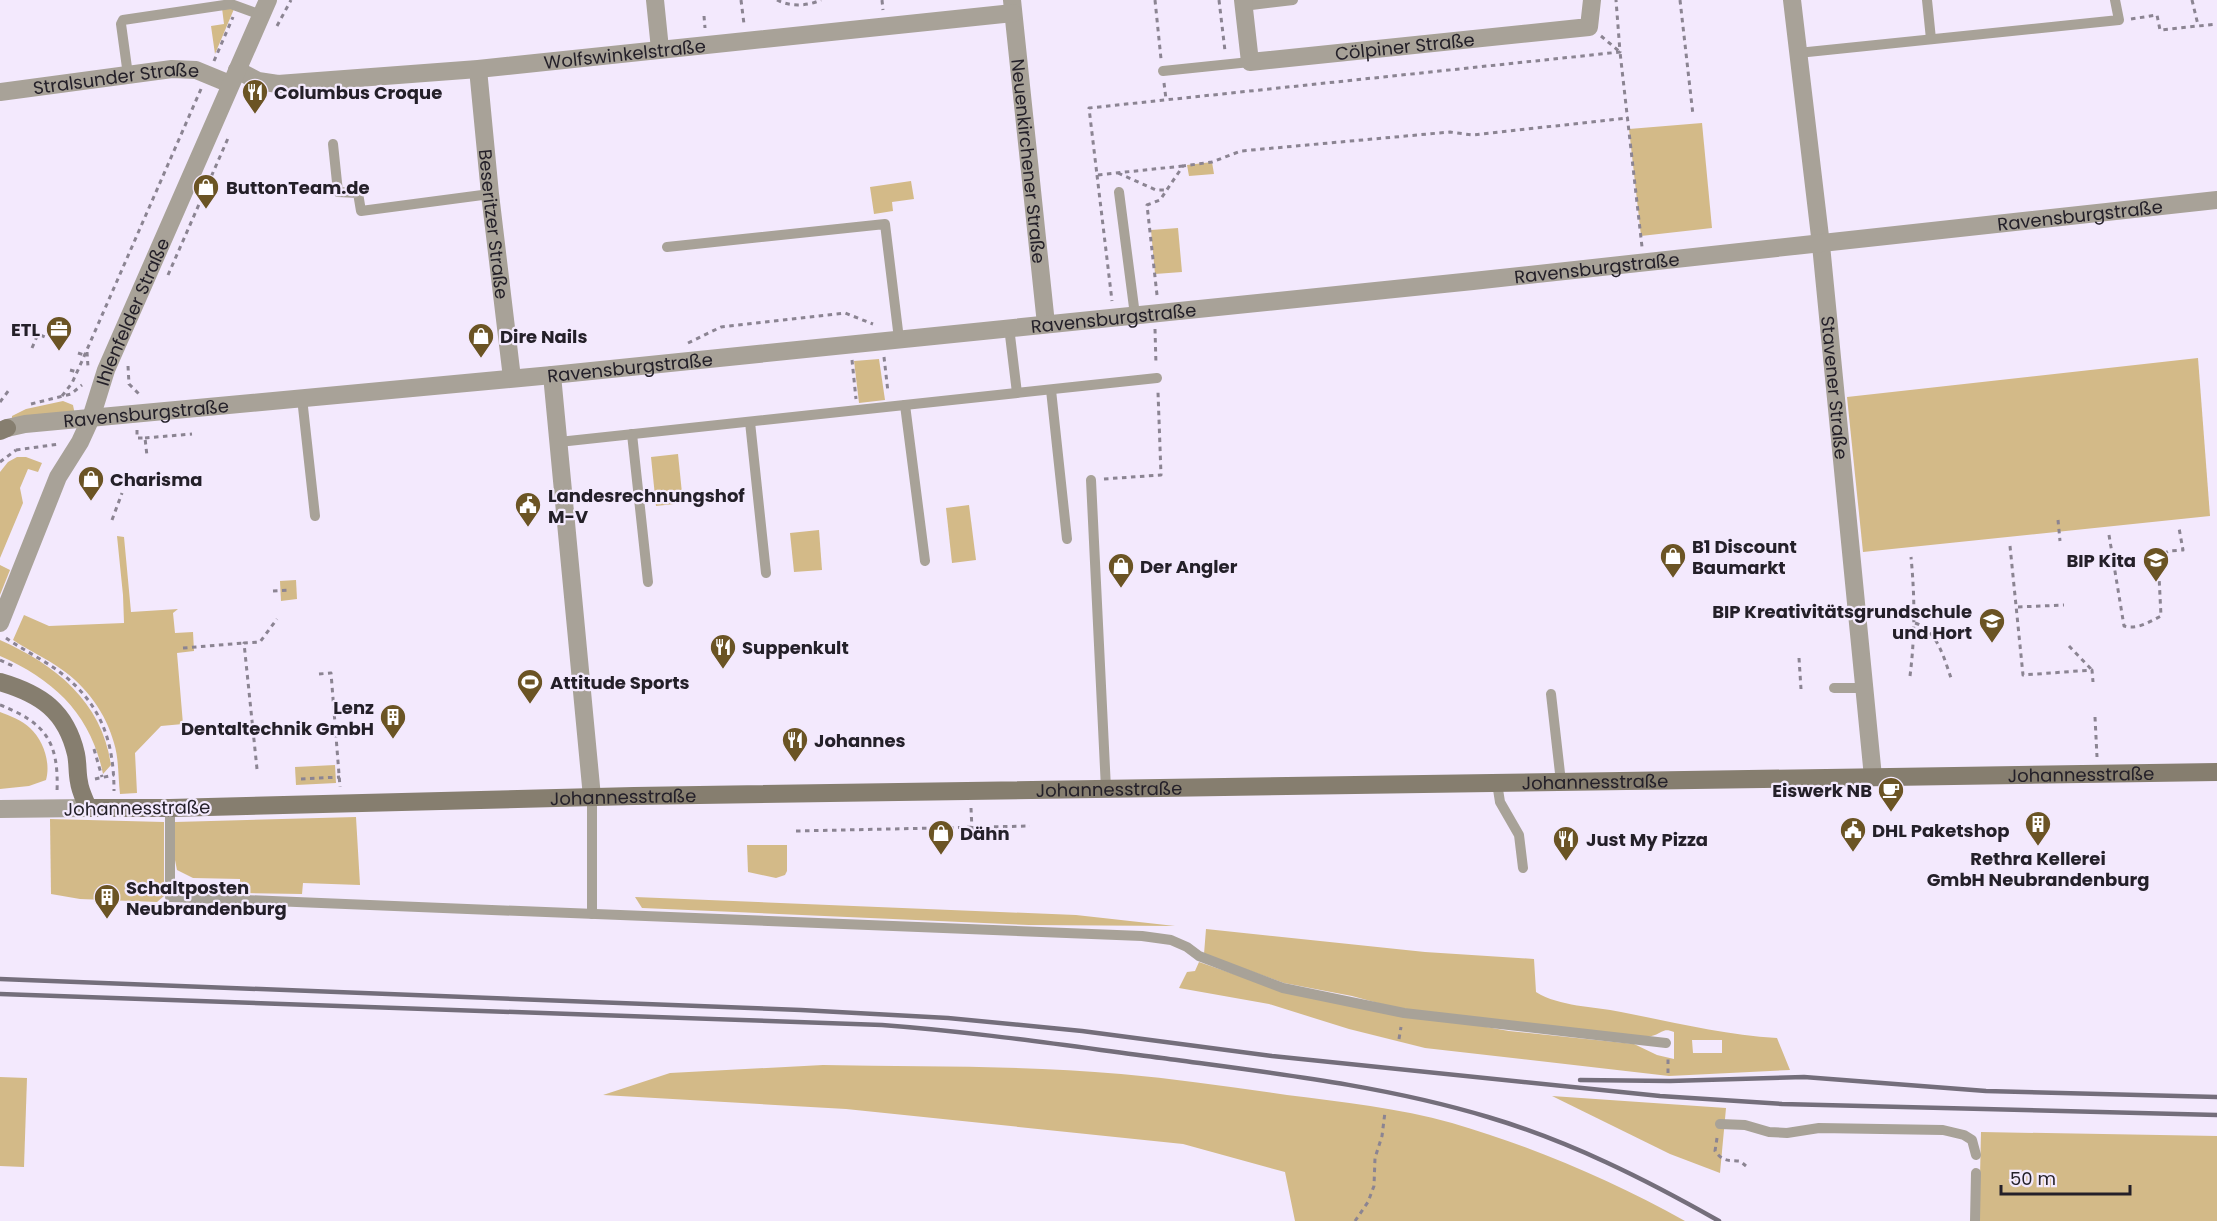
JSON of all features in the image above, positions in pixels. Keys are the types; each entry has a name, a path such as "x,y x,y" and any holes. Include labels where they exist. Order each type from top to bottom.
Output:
{"main road":[{"path":"0,682 21,688 45,701 63,719 71,737 79,783 88,808"},
{"name":"Johannesstraße","path":"88,808 592,797 2217,772"}],"street":[{"path":"655,0 660,49"},
{"path":"1589,27 1592,0"},
{"name":"Stavener Straße","path":"1792,0 1821,245 1873,777"},
{"path":"1243,3 1250,62"},
{"name":"Wolfswinkelstraße","path":"234,77 278,84 478,69 660,49 752,42 1012,7"},
{"name":"Neuenkirchener Straße","path":"1012,7 1046,324"},
{"name":"Ihlenfelder Straße","path":"3,631 58,477 80,442 91,418 106,370 264,8"},
{"name":"Cölpiner Straße","path":"1250,62 1589,27"},
{"name":"Stralsunder Straße","path":"0,92 172,69 196,70 234,77"},
{"name":"Beseritzer Straße","path":"478,69 490,195 512,378"},
{"name":"Ravensburgstraße","path":"4,429 25,424 552,375 850,344 893,334 1046,324 1134,307 1154,313 1821,245 2217,200"},
{"path":"552,375 592,797"},
{"name":"Johannesstraße","path":"0,809 88,808"}],"lane":[{"path":"1243,3 1293,0"},
{"path":"1927,0 1931,39"},
{"path":"1798,53 2120,20 2115,0"},
{"path":"128,75 121,24 123,20 221,4 264,8"},
{"path":"1163,71 1250,62"},
{"path":"333,144 338,192 358,193 361,211 490,195"},
{"path":"1119,192 1134,307"},
{"path":"667,247 885,224 893,334"},
{"path":"1009,327 1017,393"},
{"path":"559,442 1157,378"},
{"path":"1051,390 1067,539"},
{"path":"302,399 315,516"},
{"path":"905,405 925,561"},
{"path":"750,422 766,573"},
{"path":"633,434 648,582"},
{"path":"1091,480 1106,789"},
{"path":"1834,688 1865,688"},
{"path":"1551,694 1562,782"},
{"path":"1497,783 1500,802 1519,835 1523,868"},
{"path":"592,797 592,914"},
{"path":"170,808 170,897 1142,936 1172,940 1199,956 1284,988 1393,1011 1666,1043"},
{"path":"1720,1124 1745,1125 1769,1132 1787,1133 1819,1128 1943,1130 1964,1135 1971,1140 1976,1155"},
{"path":"1975,1221 1976,1173"}],"path":[{"path":"272,33 282,20 291,0"},
{"path":"741,0 744,24"},
{"path":"777,0 807,2 821,0"},
{"path":"882,0 883,10"},
{"path":"1155,0 1166,99"},
{"path":"1219,0 1226,65"},
{"path":"1616,0 1642,249"},
{"path":"1680,0 1693,114"},
{"path":"2192,0 2198,26"},
{"path":"83,384 71,394 60,398 87,349 238,5"},
{"path":"2120,20 2157,15 2160,30 2217,24"},
{"path":"704,16 705,28"},
{"path":"1589,27 1620,52"},
{"path":"1183,166 1160,201 1147,205 1157,297 1134,307 1112,301 1089,108 1620,52"},
{"path":"1097,175 1212,162 1241,151 1450,132 1472,135 1628,118"},
{"path":"166,280 231,130"},
{"path":"1118,173 1156,190 1167,190"},
{"path":"1118,173 1119,192"},
{"path":"678,348 721,327 845,313 893,334 890,407"},
{"path":"1091,480 1161,475 1154,313"},
{"path":"32,348 38,334 47,339"},
{"path":"850,344 858,410"},
{"path":"87,349 89,372"},
{"path":"78,352 84,355"},
{"path":"129,358 127,371 129,384 148,399"},
{"path":"70,370 76,372"},
{"path":"0,402 9,390"},
{"path":"136,428 137,438 192,434"},
{"path":"145,438 147,456"},
{"path":"112,520 122,493"},
{"path":"2058,520 2060,541"},
{"path":"2109,535 2124,626 2130,628 2142,626 2161,616 2158,556 2169,551 2183,550 2179,528"},
{"path":"2010,546 2023,675 2092,670"},
{"path":"1910,676 1915,623 1911,557"},
{"path":"273,591 290,590"},
{"path":"2018,608 2064,605"},
{"path":"183,648 260,642 277,619"},
{"path":"1915,623 1930,632 1951,678"},
{"path":"3,631 60,672 77,687 92,706 102,721 110,742 114,775 102,777 99,765"},
{"path":"244,643 257,769"},
{"path":"2069,646 2092,670 2093,682"},
{"path":"1799,658 1801,689"},
{"path":"319,674 331,673 341,804"},
{"path":"0,705 25,715 39,727 51,745 57,770"},
{"path":"2096,717 2098,774"},
{"path":"301,780 340,777"},
{"path":"970,791 972,829"},
{"path":"796,831 1030,826"},
{"path":"1355,1221 1368,1202 1374,1186 1375,1158 1382,1136 1385,1112"},
{"path":"1720,1124 1715,1151 1724,1160 1740,1161 1746,1166"}],"shaded area":[{"path":"222,8 234,9 215,54 211,26 224,24"},
{"path":"1702,123 1712,228 1641,236 1629,129"},
{"path":"1212,162 1214,174 1189,176 1187,165"},
{"path":"911,181 914,199 892,202 893,211 874,214 870,187"},
{"path":"1178,228 1182,272 1155,274 1151,230"},
{"path":"2198,358 2210,516 1863,552 1847,397"},
{"path":"879,359 885,400 859,403 854,361"},
{"path":"63,401 73,405 75,415 12,418 26,409"},
{"path":"678,454 683,503 656,506 651,457"},
{"path":"17,457 26,457 42,463 38,472 28,469 20,488 23,503 0,558 0,472 8,462"},
{"path":"969,505 976,560 952,563 946,508"},
{"path":"819,530 822,570 794,572 790,533"},
{"path":"117,536 124,537 131,612 178,609 173,613 175,633 193,632 194,651 177,653 183,724 161,726 135,753 137,793 120,794 114,743 106,721 94,701 70,676 13,640 24,615 49,626 124,623"},
{"path":"0,565 10,570 0,595"},
{"path":"296,580 297,599 281,601 280,581"},
{"path":"0,640 40,661 73,688 87,704 98,722 106,743 111,765 103,774 90,734 80,717 54,688 38,676 0,656"},
{"path":"0,712 23,723 35,733 47,759 46,780 29,786 0,789"},
{"path":"335,765 336,783 296,785 295,767"},
{"path":"356,817 360,885 303,883 302,894 246,893 240,890 240,879 193,878 177,870 175,822"},
{"path":"50,819 164,822 164,896 157,902 80,899 51,894"},
{"path":"747,845 787,845 785,875 776,878 748,872"},
{"path":"635,897 1076,915 1175,926 1029,925 642,908"},
{"path":"1206,929 1425,952 1534,959 1536,992 1545,997 1555,1001 1718,1031 1777,1038 1790,1070 1669,1076 1425,1048 1349,1029 1269,1004 1179,988 1187,972 1195,971 1199,962 1283,991 1509,1031 1634,1044 1657,1055 1674,1059 1674,1032 1666,1030 1653,1036 1639,1036 1400,1009 1352,996 1284,983 1204,954","holes":["1692,1040 1722,1040 1722,1053 1693,1053"]},
{"path":"823,1065 1084,1071 1204,1083 1391,1109 1483,1132 1542,1154 1600,1178 1685,1221 1295,1221 1285,1172 1183,1144 846,1109 603,1095 670,1073"},
{"path":"0,1077 27,1078 24,1167 0,1166"},
{"path":"1552,1096 1726,1108 1720,1173 1670,1154"},
{"path":"1981,1132 2217,1136 2217,1221 1979,1221"}],"railway":[{"path":"0,979 801,1010 948,1018 1082,1031 1272,1056 1660,1096 1782,1104 2217,1115"},
{"path":"0,994 882,1025 1057,1044 1326,1081 1448,1106 1488,1117 1577,1149 1663,1190 1719,1221"},
{"path":"1580,1080 1670,1081 1804,1077 1986,1091 2217,1097"}],"place":[{"name":"Columbus Croque","path":"255,115"},
{"name":"ButtonTeam.de","path":"206,210"},
{"name":"ETL","path":"59,352"},
{"name":"Dire Nails","path":"481,359"},
{"name":"Charisma","path":"91,502"},
{"name":"Landesrechnungshof M-V","path":"528,528"},
{"name":"B1 Discount Baumarkt","path":"1673,579"},
{"name":"BIP Kita","path":"2156,583"},
{"name":"Der Angler","path":"1121,589"},
{"name":"BIP Kreativitätsgrundschule und Hort","path":"1992,644"},
{"name":"Suppenkult","path":"723,670"},
{"name":"Attitude Sports","path":"530,705"},
{"name":"Lenz Dentaltechnik GmbH","path":"393,740"},
{"name":"Johannes","path":"795,763"},
{"name":"Eiswerk NB","path":"1891,813"},
{"name":"Rethra Kellerei GmbH Neubrandenburg","path":"2038,847"},
{"name":"DHL Paketshop","path":"1853,853"},
{"name":"Dähn","path":"941,856"},
{"name":"Just My Pizza","path":"1566,862"},
{"name":"Schaltposten Neubrandenburg","path":"107,920"}]}
